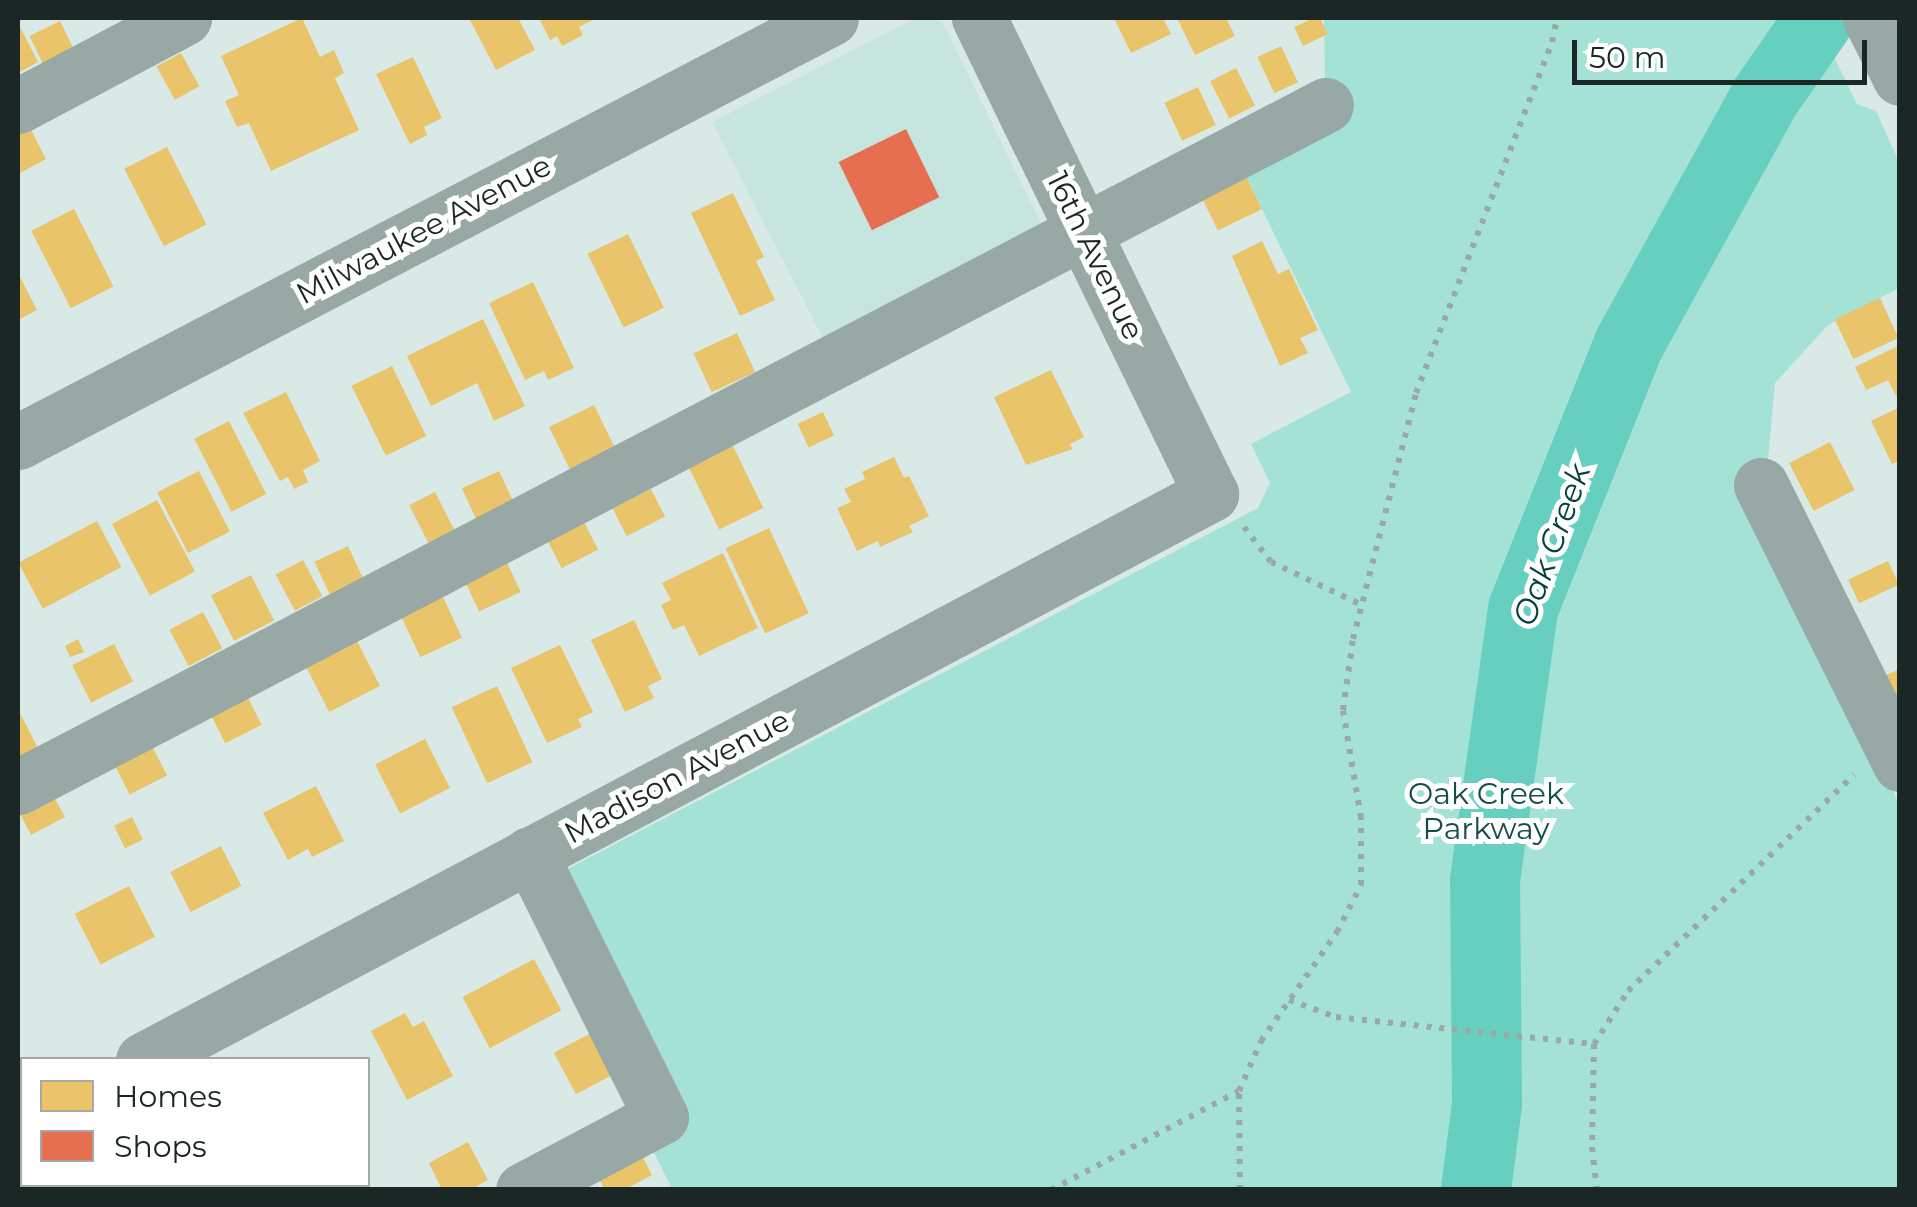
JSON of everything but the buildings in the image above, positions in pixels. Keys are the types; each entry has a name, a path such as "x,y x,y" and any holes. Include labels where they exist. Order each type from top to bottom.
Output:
{"street":[{"path":"18,106 184,18"},
{"name":"Milwaukee Avenue","path":"18,442 831,18"},
{"name":"16th Avenue","path":"979,18 1211,494"},
{"path":"1870,18 1900,78"},
{"path":"18,787 1326,104"},
{"path":"1762,484 1896,756"},
{"name":"Madison Avenue","path":"149,1057 1211,494"},
{"path":"523,1190 660,1118 530,854"}],"path":[{"path":"1240,1190 1240,1091 1261,1041 1337,932 1361,885 1362,818 1343,710 1362,606 1416,393 1552,42 1557,18"},
{"path":"1211,494 1249,532 1271,562 1362,606"},
{"path":"1597,1190 1592,1147 1594,1044 1628,990 1866,764 1896,756"},
{"path":"1289,1000 1336,1018 1594,1044"},
{"path":"1051,1190 1240,1091"}],"shaded area":[{"path":"916,18 934,18 943,23 1048,238 830,352 712,122"}],"green space":[{"name":"Oak Creek Parkway","path":"1324,18 1815,18 1857,104 1876,111 1899,162 1899,288 1828,325 1775,383 1767,472 1899,805 1899,1189 672,1189 646,1136 552,877 1258,508 1270,483 1251,444 1351,392 1240,164 1325,91"}],"waterway":[{"name":"Oak Creek","path":"1476,1190 1487,1104 1485,880 1523,609 1629,344 1764,99 1820,18"}]}
